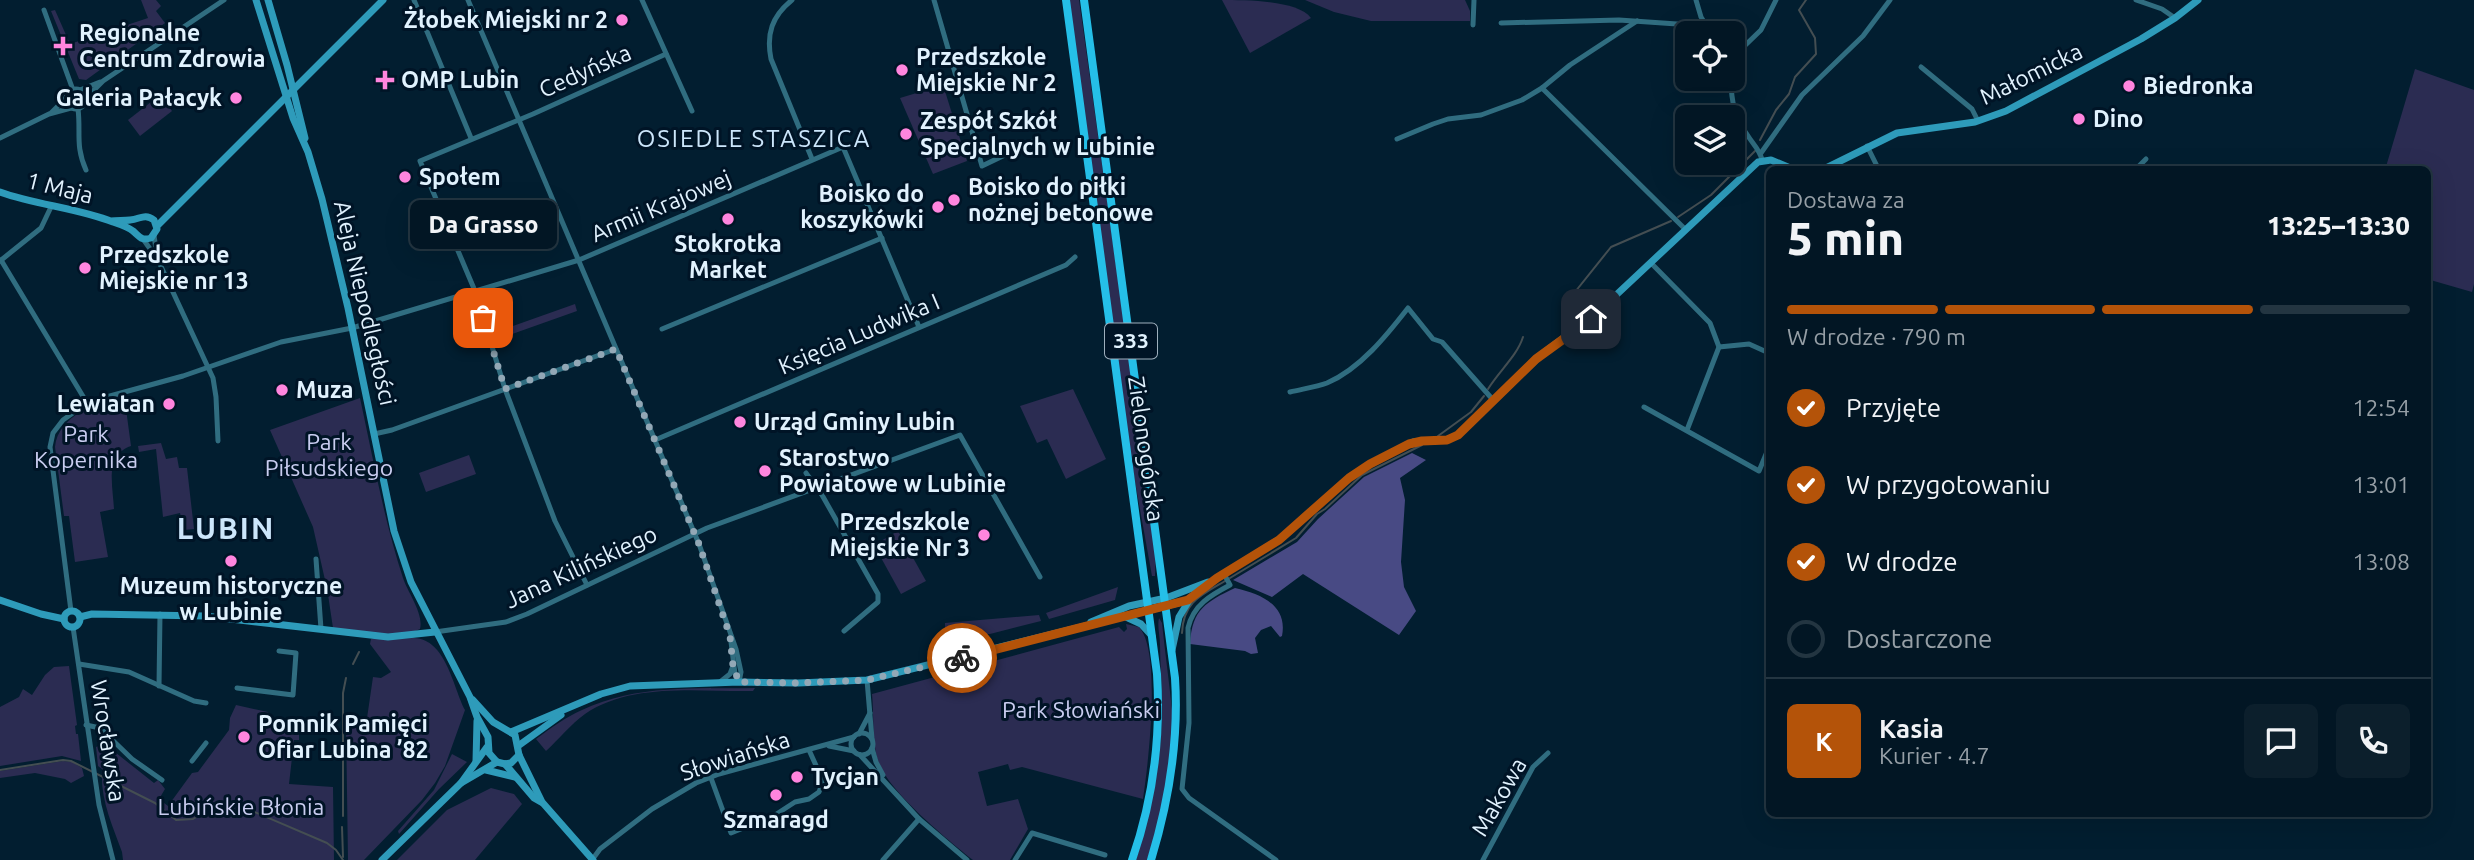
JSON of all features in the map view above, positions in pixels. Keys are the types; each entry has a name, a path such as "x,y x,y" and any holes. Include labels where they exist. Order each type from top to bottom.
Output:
{"main road":[{"name":"Zielonogórska","path":"1066,0 1153,636 1158,702 1156,748 1149,801 1132,860"},
{"name":"Zielonogórska","path":"1084,0 1166,602 1177,703 1175,744 1167,799 1151,860"}],"street":[{"path":"1,136 50,114 84,104 86,98 103,81 223,0"},
{"name":"Aleja Niepodległości","path":"256,0 286,98 308,152"},
{"name":"Aleja Niepodległości","path":"268,0 325,209 394,531 404,565 417,598 470,697 488,737"},
{"path":"158,260 154,235 157,226 383,0"},
{"path":"414,0 471,138"},
{"path":"468,0 694,533 730,636 739,682"},
{"name":"Cedyńska","path":"642,0 692,111"},
{"path":"792,0 777,14 770,27 768,44 771,59 812,159"},
{"path":"934,0 982,166 1038,139"},
{"path":"1473,25 1474,0"},
{"path":"1696,0 1703,21"},
{"path":"1745,45 1761,30 1776,0"},
{"path":"1087,625 1101,617 1147,601 1190,599 1279,540 1364,467 1409,444 1454,438 1536,359 1591,319 1761,156 1802,95 1863,36 1890,0"},
{"path":"2136,0 2162,9 2175,18"},
{"name":"Małomicka","path":"1830,166 1901,132 1978,121 2021,104 2123,49 2175,18 2198,0"},
{"path":"44,10 73,90"},
{"path":"1501,23 1561,20 1675,24"},
{"path":"1397,139 1448,119 1492,112 1522,100 1637,21"},
{"name":"Cedyńska","path":"475,291 420,160 666,54"},
{"path":"1921,66 1972,110 1978,121"},
{"path":"50,114 73,90 103,81"},
{"path":"1542,88 1686,230"},
{"path":"80,90 86,98"},
{"path":"1732,91 1737,119 1761,156 1786,166"},
{"path":"66,98 75,108 79,128 77,139 86,170"},
{"path":"1867,146 1877,166"},
{"name":"Armii Krajowej","path":"71,611 50,447 57,427 87,403 183,376 289,340 352,328 579,260 843,147 882,238"},
{"path":"2139,166 2146,159"},
{"name":"1 Maja","path":"0,192 111,221"},
{"path":"51,207 41,228 0,261 87,403"},
{"path":"152,218 175,209"},
{"path":"111,221 135,220 145,215 152,218 157,226"},
{"path":"135,220 134,231 158,260 213,378 218,441"},
{"path":"111,221 134,231"},
{"path":"143,239 154,235"},
{"path":"662,329 882,238 919,327"},
{"name":"Księcia Ludwika I","path":"654,440 1066,265 1075,257"},
{"path":"1651,262 1710,323 1716,333 1719,347 1687,430"},
{"path":"475,291 505,389 555,521 587,585"},
{"path":"1290,392 1326,383 1354,365 1384,340 1408,308 1433,339 1442,342 1494,401"},
{"path":"1719,347 1749,344 1766,352"},
{"path":"374,433 392,430 616,349"},
{"path":"1644,407 1759,471 1766,454"},
{"name":"Jana Kilińskiego","path":"435,632 506,622 694,533 960,435 1040,577"},
{"path":"806,474 878,594 878,602 844,631"},
{"path":"1019,539 1028,536"},
{"path":"316,559 321,629"},
{"path":"511,732 601,694 641,684 867,680 895,675 1149,611 1224,578"},
{"path":"1224,578 1230,585 1201,603 1189,623 1189,723 1182,789 1186,796 1276,860"},
{"path":"1172,651 1179,617 1190,599"},
{"path":"0,600 64,619 68,626 73,627 80,617"},
{"path":"64,619 71,611 75,611 80,617"},
{"path":"80,617 92,614 205,617 388,638 435,632"},
{"path":"159,686 160,614"},
{"path":"1125,617 1141,624 1153,636"},
{"name":"Wrocławska","path":"73,627 92,766 113,860"},
{"path":"237,688 293,695 296,653 279,651"},
{"path":"79,664 129,671 194,701 206,703"},
{"path":"720,682 736,665"},
{"path":"736,665 753,683"},
{"path":"867,680 872,748 879,769 891,787"},
{"name":"Aleja Niepodległości","path":"470,697 502,729"},
{"path":"518,746 567,710"},
{"path":"870,713 851,746 919,819 967,860"},
{"path":"476,761 477,717"},
{"path":"86,725 100,729 132,759 162,780"},
{"path":"542,802 534,798 488,747 491,732 502,729 514,735 519,755 542,802 593,860"},
{"path":"857,735 867,735 872,739"},
{"name":"Słowiańska","path":"593,860 600,849 679,791 711,778 857,735"},
{"path":"192,761 206,743"},
{"path":"826,745 857,753 868,753 872,748"},
{"path":"382,860 461,783 488,747"},
{"path":"711,778 731,833 775,815 819,792 823,781 809,750"},
{"name":"Makowa","path":"1483,860 1534,767 1548,753"},
{"path":"461,783 501,763 511,763 519,755"},
{"path":"485,770 516,777"},
{"path":"884,860 919,819"},
{"path":"1015,860 1032,833 1105,855"}],"green space":[{"path":"141,0 156,0 161,6 156,11 165,23 86,80 79,79 51,11 55,10 70,44 148,18"},
{"path":"1068,0 1079,0 1156,552 1155,576 1152,576 1132,465"},
{"path":"1222,0 1283,4 1304,12 1311,18 1250,53"},
{"path":"1305,0 1465,0 1470,11 1470,21 1371,21 1334,12"},
{"path":"2415,69 2474,90 2472,292 2431,280 2431,166 2386,166"},
{"path":"943,85 967,161 933,174 900,98"},
{"path":"160,95 172,111 140,136 128,120"},
{"path":"575,304 577,311 501,338 499,331"},
{"path":"1073,389 1106,459 1066,479 1047,439 1037,443 1020,406"},
{"name":"Park Kopernika","path":"124,394 131,446 122,450 113,464 114,509 100,512 108,557 75,562 69,516 64,516 55,447 58,436 64,426 81,412"},
{"name":"Park Piłsudskiego","path":"360,398 390,534 403,578 420,617 420,629 410,633 377,634 333,628 329,587 313,527 270,430"},
{"path":"161,443 166,459 177,457 179,468 187,468 194,529 184,530 180,513 163,517 156,449 139,452 138,446"},
{"path":"469,455 476,474 426,492 419,473"},
{"path":"898,531 926,581 901,594 874,545"},
{"path":"1118,587 1115,600 1049,619 1046,613"},
{"path":"1039,615 1041,621 990,634 945,634 945,623"},
{"path":"1159,618 1162,623 1172,710 1172,748 1167,786 1153,842 1147,860 1136,860 1147,822 1160,744 1162,704"},
{"name":"Park Słowiański","path":"1126,624 1139,627 1146,640 1150,660 1152,710 1143,799 1022,767 1010,770 1008,764 978,772 987,806 1018,799 1028,829 1010,860 973,860 918,813 882,770 875,750 872,694 1119,627 1124,632 1127,629"},
{"path":"371,639 425,640 441,655 465,710 445,766 422,800 364,860 348,860 346,723 366,725 373,677 381,678 391,672 370,644"},
{"path":"69,666 81,761 62,756 0,766 0,707 19,697 23,689 32,695 45,675 54,667"},
{"path":"755,688 753,691 666,691 623,697 585,714 546,751 536,739 576,713 624,696 645,692 667,690"},
{"name":"Lubińskie Błonia","path":"236,705 268,712 273,722 295,722 299,726 299,740 294,740 289,784 333,787 334,860 123,860 105,801 102,769 98,766 96,747 108,742 106,745 154,783 158,780 165,789 159,799 168,806 192,773 198,772 229,730 230,718"},
{"path":"452,754 467,762 399,834 398,831 434,790"},
{"path":"63,761 72,762 82,768 84,776 71,783 65,779 35,773 0,778 0,771"},
{"path":"491,788 514,794 522,804 475,860 397,860 447,810"}],"shaded area":[{"path":"1412,453 1426,460 1400,478 1405,500 1401,562 1404,587 1416,611 1399,635 1303,574 1272,597 1233,580 1297,542 1364,477"},
{"path":"1235,588 1263,598 1277,609 1283,625 1282,636 1271,626 1261,630 1255,638 1258,653 1251,654 1190,644 1194,622 1202,608"}],"waterway":[{"path":"1760,140 1776,110 1789,94 1795,77 1816,54 1815,38 1799,10 1806,0"},
{"path":"1678,217 1711,195 1755,151"},
{"path":"1567,302 1611,247 1671,221"},
{"path":"1488,389 1517,351 1523,337"},
{"path":"1438,436 1471,412 1484,396"},
{"path":"1230,578 1296,538 1317,514 1362,475 1422,445"},
{"path":"1182,633 1183,622 1190,607 1201,595 1225,581"},
{"path":"353,664 359,652"},
{"path":"343,816 343,693 346,678"},
{"path":"0,770 71,761 155,803 176,820 193,819 222,802 236,804 327,843 343,860"},
{"path":"342,827 343,857"}],"way so far":[{"path":"483,318 505,389 616,349 708,567 730,636 733,666 739,682 867,680 962,658"}],"place":[{"name":"Żłobek Miejski nr 2","path":"622,20"},
{"name":"Regionalne Centrum Zdrowia","path":"63,46"},
{"name":"Przedszkole Miejskie Nr 2","path":"902,70"},
{"name":"OMP Lubin","path":"385,80"},
{"name":"Biedronka","path":"2129,86"},
{"name":"Galeria Pałacyk","path":"236,98"},
{"name":"Dino","path":"2079,119"},
{"name":"Zespół Szkół Specjalnych w Lubinie","path":"906,134"},
{"name":"Społem","path":"405,177"},
{"name":"Boisko do piłki nożnej betonowe","path":"954,200"},
{"name":"Boisko do koszykówki","path":"938,207"},
{"name":"Stokrotka Market","path":"728,219"},
{"name":"Przedszkole Miejskie nr 13","path":"85,268"},
{"name":"Da Grasso","path":"483,318"},
{"name":"Muza","path":"282,390"},
{"name":"Lewiatan","path":"169,404"},
{"name":"Urząd Gminy Lubin","path":"740,422"},
{"name":"Starostwo Powiatowe w Lubinie","path":"765,471"},
{"name":"Przedszkole Miejskie Nr 3","path":"984,535"},
{"name":"Muzeum historyczne w Lubinie","path":"231,561"},
{"name":"Pomnik Pamięci Ofiar Lubina ’82","path":"244,737"},
{"name":"Tycjan","path":"797,777"},
{"name":"Szmaragd","path":"776,795"}],"district":[{"name":"OSIEDLE STASZICA","path":"754,139"},
{"name":"LUBIN","path":"226,529"}],"route":[{"path":"962,658 1188,600 1217,578 1279,540 1349,478 1370,464 1409,444 1454,438 1536,359 1591,319"}]}
